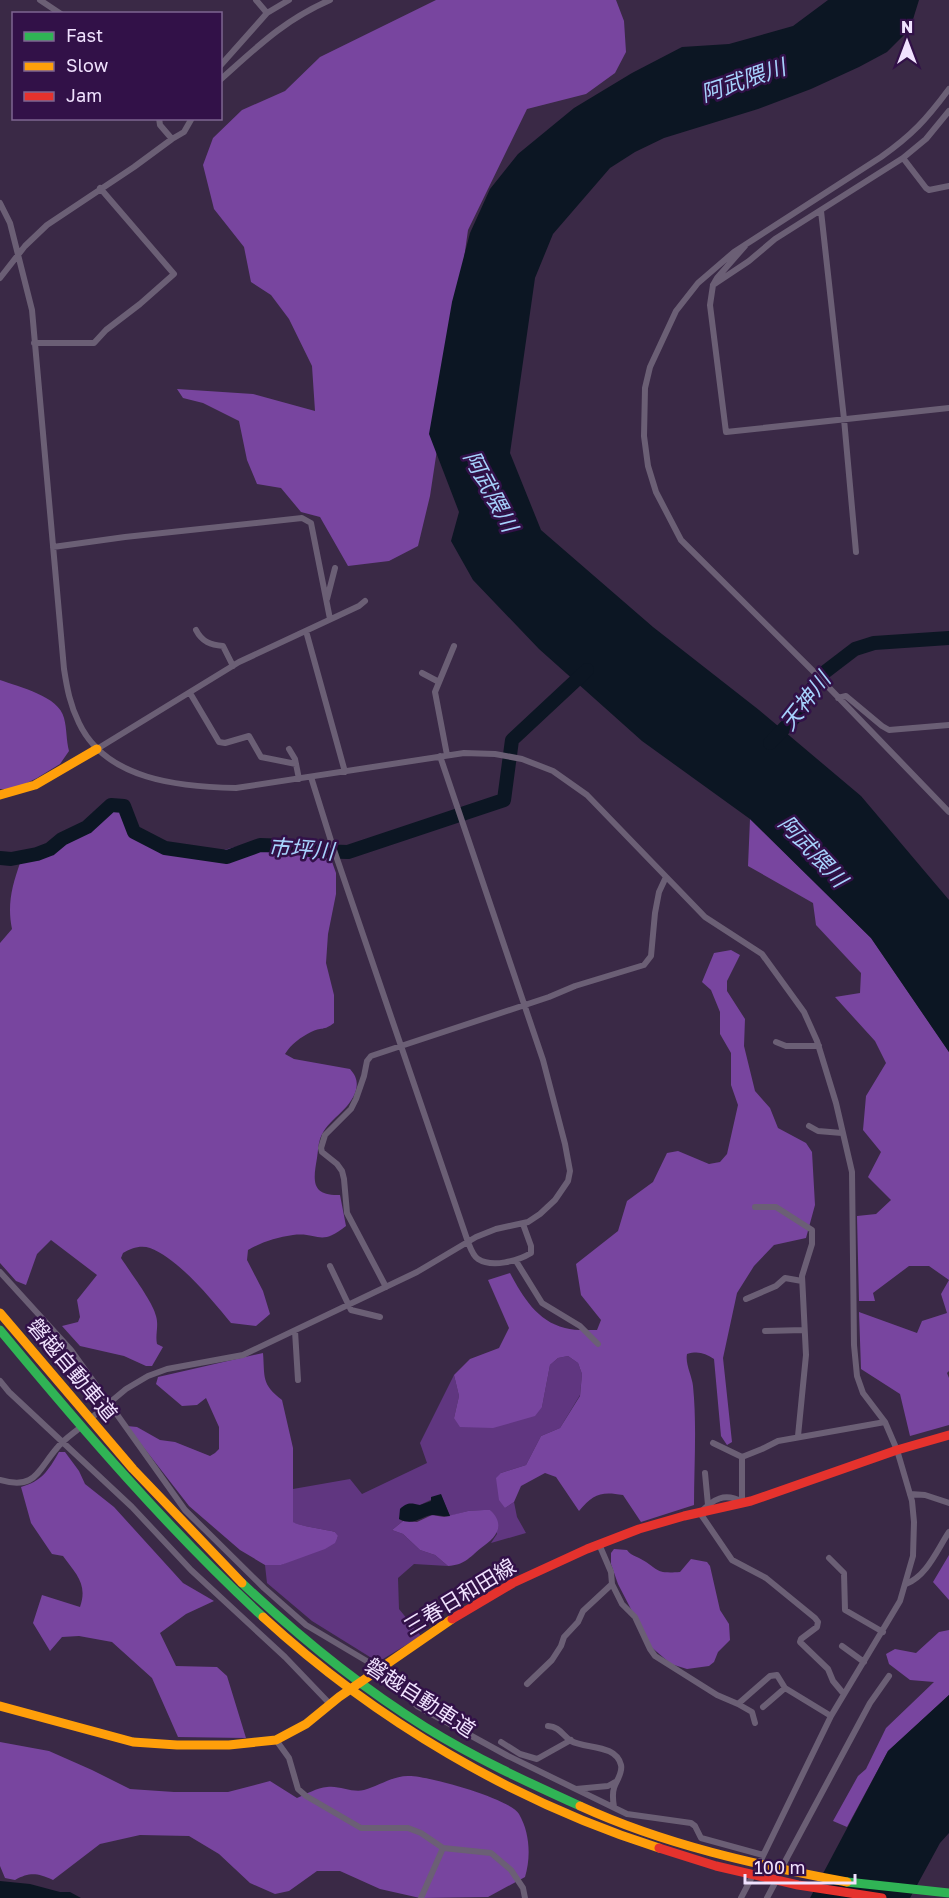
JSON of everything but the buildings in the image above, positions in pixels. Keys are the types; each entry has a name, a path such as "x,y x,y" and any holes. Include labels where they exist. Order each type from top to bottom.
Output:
{"main road":[{"path":"0,795 35,785 97,749"},
{"name":"磐越自動車道","path":"0,1313 171,1511 234,1575 318,1650 393,1706 521,1780 601,1817 692,1848 835,1881 949,1893"},
{"name":"磐越自動車道","path":"0,1330 85,1431 189,1546 272,1625 361,1698 478,1770 597,1826 689,1858 780,1882 882,1898"},
{"name":"三春日和田線","path":"0,1706 133,1742 229,1746 276,1740 301,1727 339,1697 489,1596 599,1544 639,1530 742,1503 897,1450 949,1435"}],"street":[{"path":"40,0 58,12"},
{"path":"256,0 267,13"},
{"path":"222,64 267,13 289,0"},
{"path":"222,78 275,31 296,16 330,0"},
{"path":"949,89 929,117 903,141 747,243 716,265 693,287 676,311 650,367 643,410 648,466 656,492 681,540 949,812"},
{"path":"713,285 743,266 775,239 903,158 926,140 949,111"},
{"path":"159,120 160,125 172,139"},
{"path":"0,278 47,225 184,132 191,120"},
{"path":"903,158 929,190 949,186"},
{"path":"34,343 94,343 106,330 174,274 100,188"},
{"path":"0,203 10,223 30,299 64,669 70,703 79,724 97,749 136,774 206,788 236,788 444,755 480,753 522,759 553,771 587,795 705,917 763,956 804,1012 819,1046 836,1103 852,1172 854,1345 857,1376 863,1393 885,1422 897,1450 910,1494 914,1522 914,1556 895,1613 843,1693 741,1898"},
{"path":"821,211 856,552"},
{"path":"747,243 740,254 717,278 713,285 710,305 726,432 949,408"},
{"path":"53,547 302,518 311,523 330,619"},
{"path":"326,601 335,568"},
{"path":"97,749 233,666 359,606 365,601"},
{"path":"196,630 206,642 223,646 233,666"},
{"path":"306,631 345,772"},
{"path":"0,1480 15,1483 28,1481 43,1469 63,1441 126,1389 157,1373 243,1355 417,1272 486,1232 523,1224 540,1214 555,1200 568,1181 570,1171 559,1116 444,755 435,692 454,646"},
{"path":"422,673 439,682"},
{"path":"190,693 219,742 225,744 249,736 261,757 296,764"},
{"path":"838,698 846,696 889,730 949,724"},
{"path":"289,749 296,764 298,778"},
{"path":"311,777 468,1242 476,1258 516,1261 531,1253 531,1246 523,1224"},
{"path":"386,1287 347,1214 342,1171 322,1152 321,1146 327,1132 351,1109 356,1100 364,1076 366,1060 371,1056 549,997 607,975 644,965 651,956 655,913 659,892 666,877"},
{"path":"776,1042 786,1046 819,1046"},
{"path":"808,1126 818,1131 842,1132"},
{"path":"756,1207 776,1207 812,1230 812,1244 802,1276 806,1355 798,1436"},
{"path":"516,1261 542,1303 580,1326 598,1344"},
{"path":"330,1266 351,1310 380,1317"},
{"path":"0,1272 71,1350 106,1406 185,1510 264,1588 306,1625 388,1677 417,1706 473,1738 627,1814 691,1823 701,1838 764,1855"},
{"path":"746,1299 776,1286 785,1278 802,1281"},
{"path":"765,1331 804,1330"},
{"path":"295,1331 298,1380"},
{"path":"0,1381 160,1535 207,1586 285,1657 330,1704"},
{"path":"713,1443 742,1457 778,1441 798,1436 885,1422"},
{"path":"742,1457 742,1503"},
{"path":"705,1473 708,1505"},
{"path":"910,1494 925,1495 949,1503"},
{"path":"742,1503 734,1497 726,1496 708,1505 700,1513 732,1560 766,1578 815,1618 818,1622 817,1626 800,1642 828,1669 833,1681 843,1693"},
{"path":"906,1584 916,1580 923,1573 949,1532"},
{"path":"599,1544 611,1572 612,1584 622,1604 634,1617 655,1656 717,1695 752,1712 755,1723"},
{"path":"829,1558 844,1573 845,1610 883,1632"},
{"path":"527,1684 552,1660 564,1636 578,1622 583,1611 612,1584"},
{"path":"842,1646 864,1662"},
{"path":"738,1704 770,1676 777,1675 785,1688 831,1716"},
{"path":"767,1898 792,1846 870,1703 890,1676"},
{"path":"763,1707 785,1688"},
{"path":"548,1726 560,1730 571,1740 612,1753 621,1764 613,1791 614,1807"},
{"path":"276,1740 289,1758 298,1789 306,1796 361,1828 408,1828 421,1833 442,1848 491,1853 511,1870 523,1888 525,1898"},
{"path":"501,1742 520,1754 537,1759 571,1740"},
{"path":"575,1789 608,1786 616,1781"},
{"path":"421,1898 442,1848"}],"shaded area":[{"path":"436,0 616,0 624,21 626,52 615,73 586,94 527,109 468,230 430,496 418,546 389,561 348,566 320,517 301,512 281,488 257,484 247,460 239,421 203,403 183,398 177,389 253,394 315,411 312,366 289,319 271,295 251,282 244,247 214,209 203,165 213,138 242,110 285,91 320,57"},
{"path":"0,680 47,698 61,710 66,726 69,751 60,764 15,789 0,789"},
{"path":"115,810 126,812 139,834 182,850 220,851 262,840 286,840 326,845 336,873 336,894 328,934 326,963 334,995 334,1023 304,1036 285,1054 294,1059 350,1069 357,1084 349,1104 323,1132 318,1146 315,1174 316,1186 319,1190 331,1195 340,1195 346,1226 330,1236 287,1236 264,1242 248,1250 247,1260 263,1291 270,1314 256,1326 231,1323 183,1270 161,1253 143,1247 133,1248 123,1253 121,1258 146,1295 156,1316 157,1344 163,1347 152,1366 146,1366 124,1356 80,1346 62,1326 78,1322 80,1317 77,1300 97,1275 51,1240 37,1254 26,1285 16,1281 0,1263 0,943 12,929 10,904 13,888 23,859 44,852 72,833 92,825"},
{"path":"750,819 871,938 949,1052 949,1280 929,1266 909,1266 873,1293 875,1301 859,1301 857,1216 876,1214 891,1200 868,1177 881,1152 863,1130 866,1096 886,1063 875,1041 835,997 860,993 861,973 816,925 813,903 748,866"},
{"path":"731,950 740,955 727,981 727,991 745,1019 744,1046 755,1091 770,1108 778,1128 806,1143 812,1152 815,1205 806,1238 774,1245 754,1266 737,1293 723,1358 732,1442 727,1445 721,1436 714,1359 701,1353 687,1354 694,1401 694,1505 641,1522 623,1495 609,1493 593,1497 579,1511 556,1477 545,1473 521,1486 514,1502 505,1508 499,1500 496,1478 501,1473 526,1465 541,1436 560,1428 580,1396 582,1374 578,1363 568,1356 558,1358 550,1365 542,1407 535,1416 493,1428 460,1427 454,1418 459,1396 454,1375 470,1359 499,1348 509,1328 488,1280 510,1273 532,1307 546,1320 569,1329 597,1330 601,1320 581,1295 576,1264 618,1231 627,1201 653,1182 667,1153 678,1151 709,1164 720,1162 727,1154 738,1105 731,1085 731,1053 720,1034 720,1012 711,990 702,982 714,953"},
{"path":"949,1280 949,1371 947,1373 949,1378 949,1425 910,1436 900,1394 861,1369 859,1312 917,1333 922,1321 947,1313 941,1294"},
{"path":"263,1353 265,1380 270,1389 282,1400 293,1448 293,1522 335,1532 338,1536 335,1543 325,1549 281,1565 265,1565 240,1550 189,1506 127,1426 137,1427 160,1440 175,1442 210,1456 219,1449 219,1427 206,1398 197,1405 182,1406 156,1384 158,1377"},
{"path":"568,1356 578,1363 582,1374 580,1395 560,1428 541,1436 526,1465 501,1473 505,1508 514,1502 517,1517 526,1533 491,1543 497,1534 490,1510 468,1511 450,1516 441,1495 401,1514 399,1519 403,1521 392,1530 403,1534 420,1550 435,1555 448,1566 414,1564 398,1578 399,1609 421,1636 378,1662 312,1621 267,1583 265,1565 281,1565 338,1537 335,1532 292,1522 293,1489 350,1479 362,1494 427,1463 420,1443 454,1375 459,1396 454,1418 542,1407 550,1365 558,1358"},
{"path":"59,1452 65,1452 79,1471 85,1484 114,1507 183,1583 214,1601 186,1614 160,1633 176,1666 217,1667 227,1676 246,1738 178,1737 152,1678 112,1642 79,1636 62,1637 50,1651 33,1623 42,1595 80,1607 82,1586 63,1556 52,1554 31,1523 21,1487 34,1482 44,1474"},
{"path":"490,1510 498,1521 494,1536 470,1558 454,1565 448,1566 435,1555 420,1550 403,1534 392,1530 403,1521 417,1522 432,1515 444,1517 468,1511"},
{"path":"614,1549 627,1550 657,1570 665,1572 680,1572 691,1559 707,1562 710,1566 720,1610 729,1624 730,1640 718,1652 714,1662 709,1666 687,1669 671,1664 650,1646 618,1584 611,1564 611,1553"},
{"path":"949,1555 949,1600 933,1582"},
{"path":"949,1630 949,1695 888,1751 847,1827 833,1821 858,1776 866,1769 886,1728 934,1682 910,1680 889,1664 886,1654 895,1649 916,1653 939,1632"},
{"path":"0,1742 49,1751 130,1789 228,1792 270,1781 297,1798 327,1787 364,1790 402,1776 432,1779 485,1795 513,1808 523,1821 527,1837 529,1853 527,1869 525,1877 488,1897 420,1898 380,1889 340,1871 317,1871 289,1891 275,1894 250,1883 219,1854 189,1836 140,1835 100,1844 53,1880 34,1874 15,1880 5,1878 0,1866"}],"water":[{"name":"阿武隈川","path":"828,0 919,0 910,29 887,52 811,89 758,109 664,138 635,152 610,168 553,234 535,278 510,453 541,530 653,627 759,710 861,796 949,900 949,1052 871,938 750,819 642,741 539,649 473,580 451,541 459,512 429,434 452,302 470,233 490,189 518,154 574,108 632,73 682,47 729,44 793,26"},
{"path":"441,1494 450,1516 434,1515 409,1522 399,1519 400,1509 405,1505 420,1505 431,1501 431,1497"},
{"path":"949,1695 949,1833 940,1843 910,1898 810,1898 888,1751"},
{"path":"0,1881 70,1892 81,1898 0,1898"}],"waterway":[{"name":"天神川","path":"770,743 794,718 821,675 855,649 874,643 949,638"},
{"name":"市坪川","path":"0,858 11,859 50,849 62,839 87,827 111,805 124,806 134,832 165,848 227,857 260,845 348,852 504,800 512,740 587,670"}],"traffic: fast":[{"path":"0,1330 127,1478 228,1584 263,1617"},
{"path":"242,1583 330,1660 400,1711 482,1759 580,1806"},
{"path":"847,1882 949,1893"}],"traffic: slow":[{"path":"0,795 35,785 97,749"},
{"path":"0,1313 133,1469 242,1583"},
{"path":"263,1617 306,1655 352,1690 449,1754 552,1807 659,1848"},
{"path":"0,1706 133,1742 229,1745 276,1740 306,1724 339,1697 452,1619"},
{"path":"580,1806 678,1843 847,1882"}],"traffic: jam":[{"path":"452,1619 513,1583 587,1549 639,1529 751,1501 897,1450 949,1435"},
{"path":"659,1848 716,1866 798,1885 882,1898"}]}
